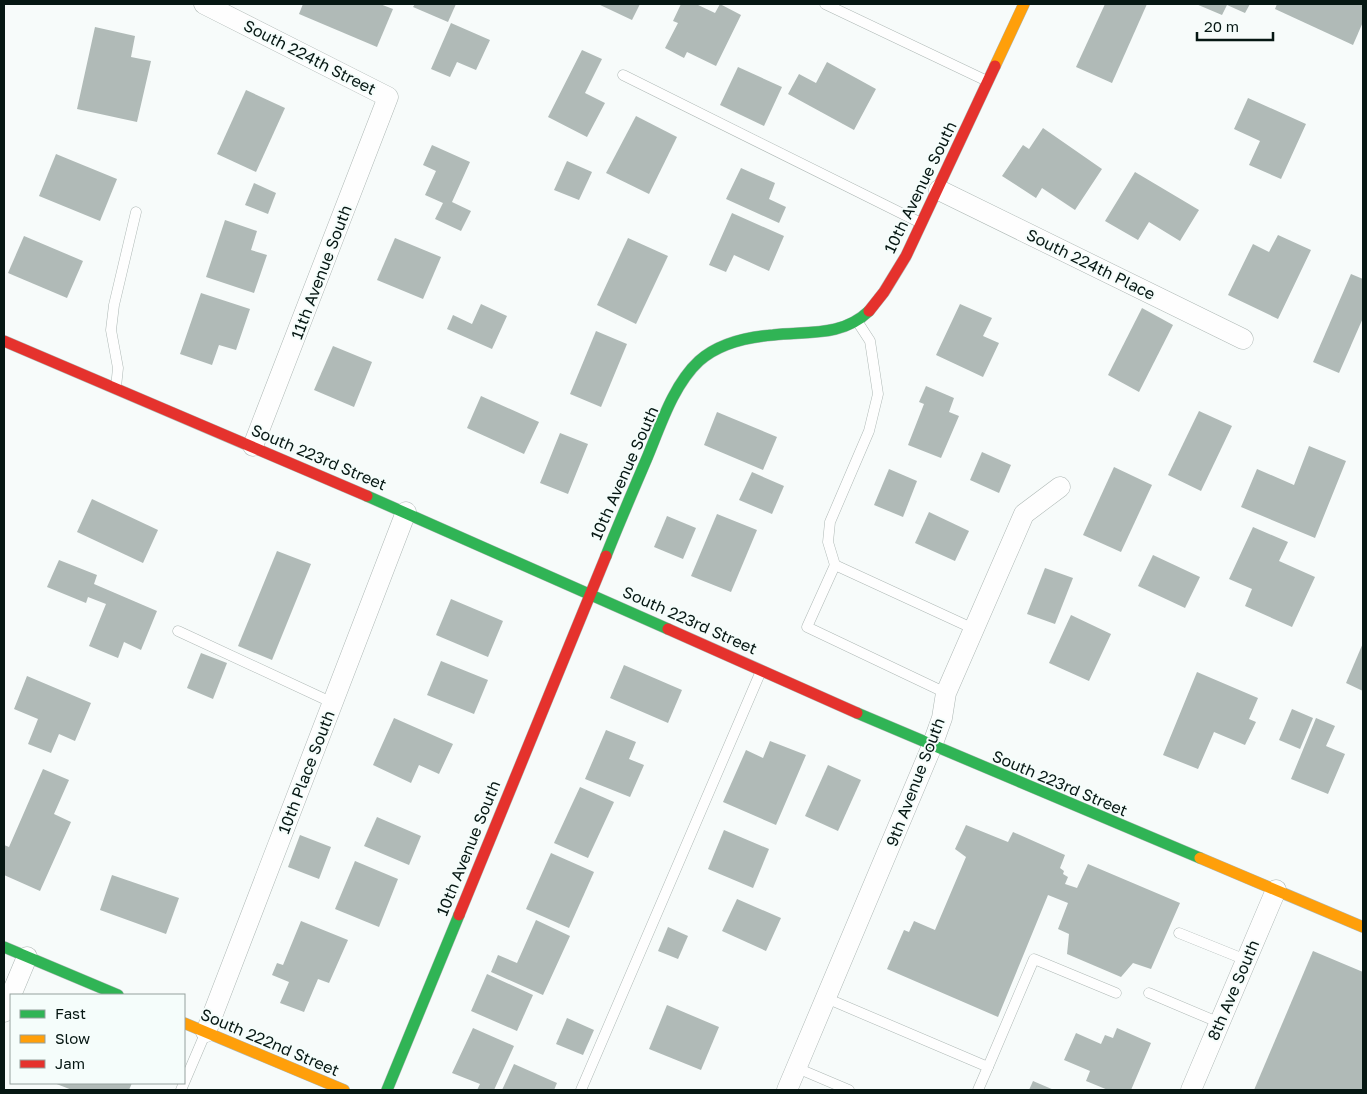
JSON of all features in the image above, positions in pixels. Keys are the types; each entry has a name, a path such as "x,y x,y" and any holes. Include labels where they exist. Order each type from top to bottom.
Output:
{"street":[{"name":"South 224th Street","path":"204,4 388,97"},
{"name":"10th Avenue South","path":"387,1090 590,593 664,421 685,379 698,361 717,349 774,334 834,330 856,321 869,310 890,283 922,224 1024,4"},
{"name":"11th Avenue South","path":"253,446 388,97"},
{"name":"South 224th Place","path":"939,190 1243,339"},
{"name":"South 223rd Street","path":"4,341 406,512 932,746 1363,927"},
{"name":"9th Avenue South","path":"787,1090 932,746 942,718 946,693 1024,514 1060,487"},
{"name":"10th Place South","path":"206,1032 406,512"},
{"name":"8th Ave South","path":"1191,1090 1276,890"},
{"path":"4,947 116,994"},
{"path":"12,994 27,957"},
{"path":"4,1012 10,998"},
{"name":"South 222nd Street","path":"185,1023 344,1090"}],"lane":[{"path":"825,4 988,82"},
{"path":"623,76 922,224"},
{"path":"116,388 118,368 111,330 114,305 136,212"},
{"path":"856,321 870,341 878,394 869,431 830,522 828,542 835,565 807,627 946,693"},
{"path":"835,565 974,629"},
{"path":"178,631 333,703"},
{"path":"581,1090 762,670"},
{"path":"1178,933 1246,960"},
{"path":"978,1090 1034,959 1116,993"},
{"path":"1148,993 1220,1023"},
{"path":"826,998 988,1067"},
{"path":"185,1081 206,1032"},
{"path":"797,1068 849,1090"}],"building":[{"path":"303,4 380,4 393,9 377,47 299,14"},
{"path":"415,4 456,4 448,22 413,7"},
{"path":"598,4 640,4 632,20"},
{"path":"681,4 696,4 715,13 720,4 741,15 716,66 687,52 684,58 665,48 678,23 673,21"},
{"path":"1105,4 1147,4 1112,83 1076,67"},
{"path":"1196,4 1250,4 1245,13 1227,5 1222,15"},
{"path":"1277,4 1363,4 1363,22 1353,45 1275,9"},
{"path":"451,23 490,40 476,70 457,62 450,77 431,69"},
{"path":"95,27 135,36 131,57 151,61 137,122 77,109"},
{"path":"582,50 602,59 585,93 605,103 587,137 548,117"},
{"path":"827,62 876,89 854,130 788,94 799,74 816,83"},
{"path":"738,67 782,87 764,126 720,105"},
{"path":"246,90 285,108 256,172 217,154"},
{"path":"1248,98 1306,124 1281,179 1249,165 1260,141 1234,129"},
{"path":"636,116 677,137 649,194 606,173"},
{"path":"1043,128 1102,169 1075,210 1042,188 1036,198 1002,176 1023,145 1029,149"},
{"path":"432,145 470,162 452,202 471,211 461,231 435,219 443,203 425,195 436,171 423,165"},
{"path":"56,154 117,179 100,221 39,196"},
{"path":"567,161 592,172 579,200 554,190"},
{"path":"741,168 775,183 769,199 786,207 779,223 726,199"},
{"path":"1135,172 1199,210 1180,241 1149,222 1138,240 1105,221"},
{"path":"254,183 276,193 268,214 245,205"},
{"path":"732,213 784,236 769,271 734,255 726,272 709,265"},
{"path":"225,220 257,231 251,250 267,255 254,293 206,277"},
{"path":"1278,235 1311,250 1278,319 1228,295 1253,244 1269,252"},
{"path":"24,236 83,261 67,298 8,273"},
{"path":"395,238 441,257 423,299 377,280"},
{"path":"628,238 668,256 636,324 597,305"},
{"path":"1351,274 1363,279 1363,318 1339,373 1313,362"},
{"path":"201,293 250,309 236,350 219,345 212,365 180,354"},
{"path":"481,304 507,316 492,349 447,329 453,315 472,324"},
{"path":"960,304 992,318 983,336 999,343 983,377 936,355"},
{"path":"1142,308 1173,325 1139,392 1108,375"},
{"path":"596,331 627,344 601,407 570,394"},
{"path":"333,346 372,362 354,407 314,390"},
{"path":"926,386 954,398 949,412 959,416 941,458 908,445 924,404 919,402"},
{"path":"481,396 539,422 524,454 467,428"},
{"path":"1199,411 1232,426 1201,491 1168,475"},
{"path":"717,412 777,437 763,470 704,445"},
{"path":"560,433 588,444 568,494 540,483"},
{"path":"1309,446 1346,461 1315,538 1241,507 1257,469 1294,485"},
{"path":"982,452 1011,465 999,493 970,480"},
{"path":"1114,467 1152,485 1121,552 1083,535"},
{"path":"889,469 917,481 903,517 874,505"},
{"path":"752,472 784,486 772,514 739,500"},
{"path":"92,499 158,530 143,563 77,532"},
{"path":"929,512 969,531 955,561 915,543"},
{"path":"717,514 757,530 731,592 691,576"},
{"path":"667,516 696,528 683,559 654,547"},
{"path":"1253,527 1288,542 1279,561 1315,577 1292,627 1245,606 1252,589 1229,579"},
{"path":"277,551 311,564 272,660 238,646"},
{"path":"1153,555 1200,577 1185,608 1138,586"},
{"path":"59,560 97,575 94,584 157,611 141,650 124,642 118,658 89,646 106,604 88,597 86,603 47,587"},
{"path":"1045,568 1073,578 1055,624 1027,614"},
{"path":"451,599 503,621 488,657 436,635"},
{"path":"1071,615 1111,634 1089,681 1049,663"},
{"path":"1363,643 1363,691 1346,683"},
{"path":"201,653 227,663 213,699 187,688"},
{"path":"441,661 488,680 474,714 427,695"},
{"path":"624,665 682,690 668,723 610,698"},
{"path":"1197,672 1258,698 1249,719 1256,722 1245,745 1214,732 1198,769 1163,755"},
{"path":"27,676 91,703 75,741 59,734 51,753 28,744 38,719 14,709"},
{"path":"1292,709 1313,718 1300,749 1279,740"},
{"path":"394,718 453,744 439,774 419,765 411,783 373,765"},
{"path":"1316,718 1335,726 1326,746 1345,754 1328,794 1291,779"},
{"path":"606,730 636,742 629,759 644,765 630,797 585,779"},
{"path":"770,741 806,755 776,825 723,802 746,750 763,758"},
{"path":"828,765 861,780 838,831 805,816"},
{"path":"43,769 69,780 54,814 71,822 40,891 4,875 4,845 9,847"},
{"path":"580,787 614,802 588,858 554,843"},
{"path":"377,817 421,836 409,865 364,846"},
{"path":"966,825 1008,842 1013,832 1065,855 1060,868 1064,871 1063,874 1068,877 1065,884 1077,888 1088,864 1180,903 1151,969 1133,963 1121,977 1067,954 1069,934 1058,929 1068,903 1048,895 998,1017 887,969 904,930 909,932 914,921 935,930 966,857 955,849"},
{"path":"724,830 769,849 753,888 708,869"},
{"path":"300,835 331,847 319,879 288,867"},
{"path":"551,853 594,872 569,928 526,909"},
{"path":"355,861 398,879 379,927 335,909"},
{"path":"112,875 179,898 166,934 100,910"},
{"path":"737,899 781,918 766,951 722,931"},
{"path":"536,920 570,936 543,995 491,972 498,955 517,963"},
{"path":"301,921 348,940 329,983 318,979 304,1012 280,1003 289,982 272,975 277,963 283,965"},
{"path":"668,927 688,936 678,959 658,951"},
{"path":"1313,951 1363,972 1363,1090 1254,1090"},
{"path":"487,974 533,995 517,1031 471,1011"},
{"path":"667,1005 719,1027 701,1070 649,1049"},
{"path":"567,1018 594,1030 583,1055 556,1044"},
{"path":"473,1028 514,1046 494,1090 477,1090 480,1084 452,1073"},
{"path":"1117,1028 1151,1043 1131,1090 1108,1090 1086,1081 1090,1071 1064,1060 1076,1033 1101,1044 1105,1035 1113,1038"},
{"path":"514,1064 557,1083 554,1090 502,1090"},
{"path":"1033,1081 1054,1090 1029,1090"},
{"path":"57,1084 132,1084 129,1090 72,1090"}],"traffic: fast":[{"path":"606,556 668,407 682,382 699,361 715,350 733,342 763,336 811,333 836,329 859,319 869,311"},
{"path":"367,496 668,629"},
{"path":"857,713 1200,858"},
{"path":"387,1090 459,915"},
{"path":"4,947 116,994"}],"traffic: slow":[{"path":"995,66 1024,4"},
{"path":"1200,858 1363,927"},
{"path":"185,1023 344,1090"}],"traffic: jam":[{"path":"869,311 884,292 906,256 995,66"},
{"path":"4,341 367,496"},
{"path":"459,915 606,556"},
{"path":"668,629 857,713"}]}
